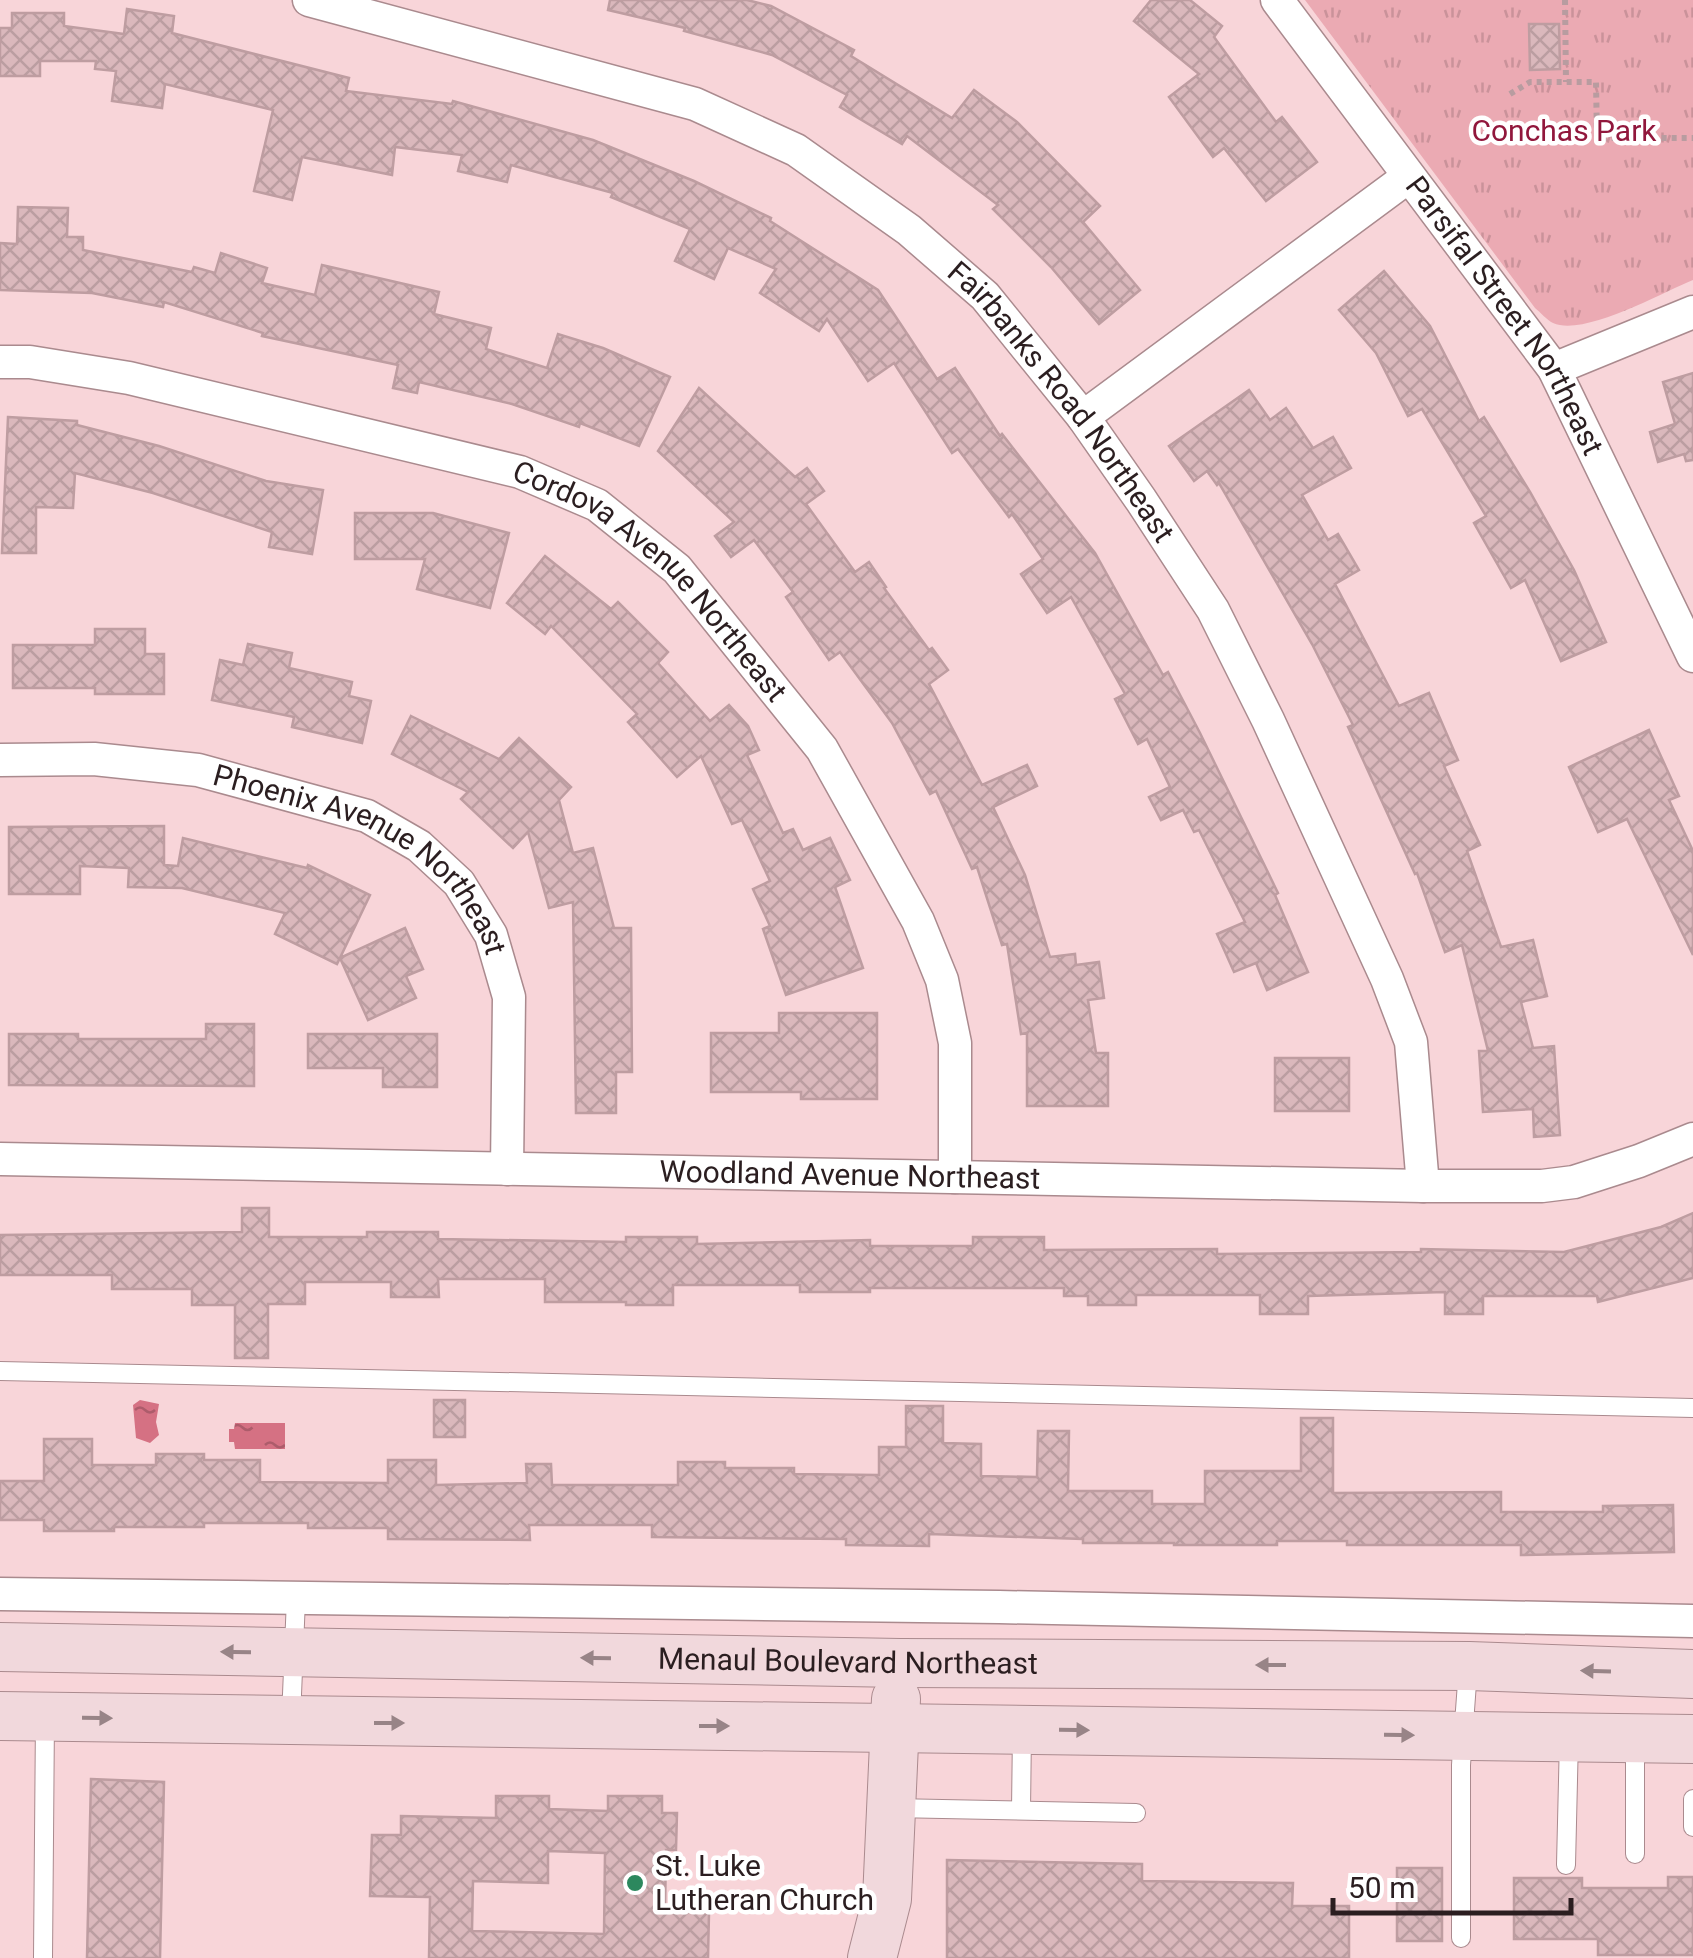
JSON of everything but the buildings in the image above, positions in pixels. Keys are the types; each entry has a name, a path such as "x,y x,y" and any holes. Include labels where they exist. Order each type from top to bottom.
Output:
{"main road":[{"name":"Menaul Boulevard Northeast","path":"0,1647 900,1663 1469,1666 1693,1674"},
{"path":"872,1958 887,1899 900,1663"},
{"path":"22,1716 291,1723 894,1727 1693,1740"}],"street":[{"name":"Fairbanks Road Northeast","path":"308,0 695,104 796,150 909,230 985,296 1083,418 1213,610 1387,978 1411,1042 1422,1186"},
{"name":"Parsifal Street Northeast","path":"1277,0 1554,369 1693,656"},
{"path":"1083,418 1408,176"},
{"path":"1554,369 1693,312"},
{"name":"Cordova Avenue Northeast","path":"0,362 30,362 129,378 520,472 597,505 677,570 822,749 918,921 942,980 955,1043 954,1177"},
{"name":"Phoenix Avenue Northeast","path":"0,760 94,759 198,770 367,816 419,846 459,883 491,935 508,997 507,1169"},
{"name":"Woodland Avenue Northeast","path":"0,1159 1542,1186 1574,1182 1693,1139"},
{"path":"0,1594 1693,1621"}],"lane":[{"path":"0,1371 1693,1408"},
{"path":"291,1723 296,1599"},
{"path":"1461,1938 1462,1736 1469,1666"},
{"path":"22,1716 44,1958"},
{"path":"1021,1810 1022,1729"},
{"path":"1566,1865 1569,1738"},
{"path":"1635,1738 1635,1854"},
{"path":"1693,1799 1693,1827"},
{"path":"892,1808 1136,1812"}],"path":[{"path":"1565,0 1566,82"},
{"path":"1510,94 1530,82 1596,82 1597,138 1693,138"}],"green space":[{"name":"Conchas Park","path":"1305,0 1693,0 1693,280 1603,319 1567,326 1551,322 1535,308"}],"water":[{"path":"140,1400 159,1404 159,1435 150,1443 136,1438 133,1405"},
{"path":"235,1423 285,1423 285,1449 235,1449 234,1442 229,1442 229,1429 234,1429"}],"place":[{"name":"St. Luke Lutheran Church","path":"635,1883"}]}
